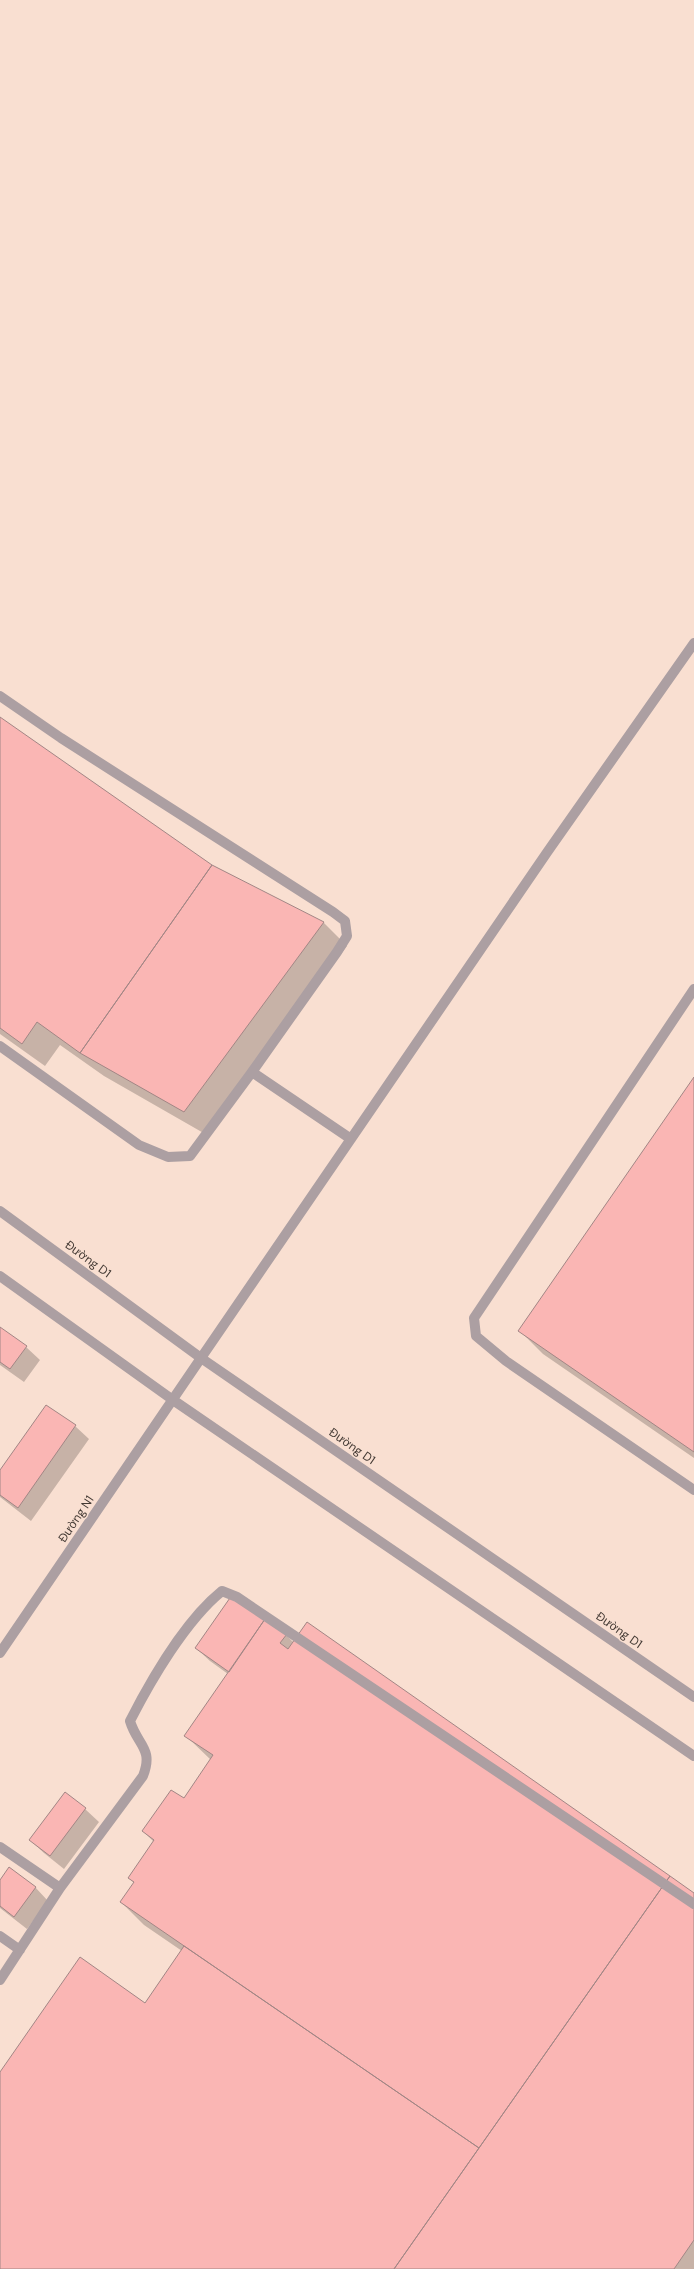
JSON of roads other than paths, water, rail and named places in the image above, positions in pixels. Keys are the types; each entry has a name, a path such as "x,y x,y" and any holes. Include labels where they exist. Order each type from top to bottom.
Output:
{"street":[{"name":"Đường N1","path":"0,1654 548,851 694,643"},
{"path":"0,696 61,738 333,912 344,921 347,936 252,1072 190,1156 168,1157 139,1145 0,1046"},
{"path":"694,989 474,1318 476,1336 482,1343 694,1490"},
{"path":"252,1072 351,1139"},
{"name":"Đường D1","path":"0,1210 202,1358 694,1697"},
{"path":"0,1276 173,1400 694,1756"},
{"path":"0,1980 60,1888 144,1776 149,1763 145,1749 130,1721 173,1647 207,1603 222,1591 244,1602 694,1904"},
{"path":"0,1847 60,1888"},
{"path":"0,1936 20,1950"}]}
